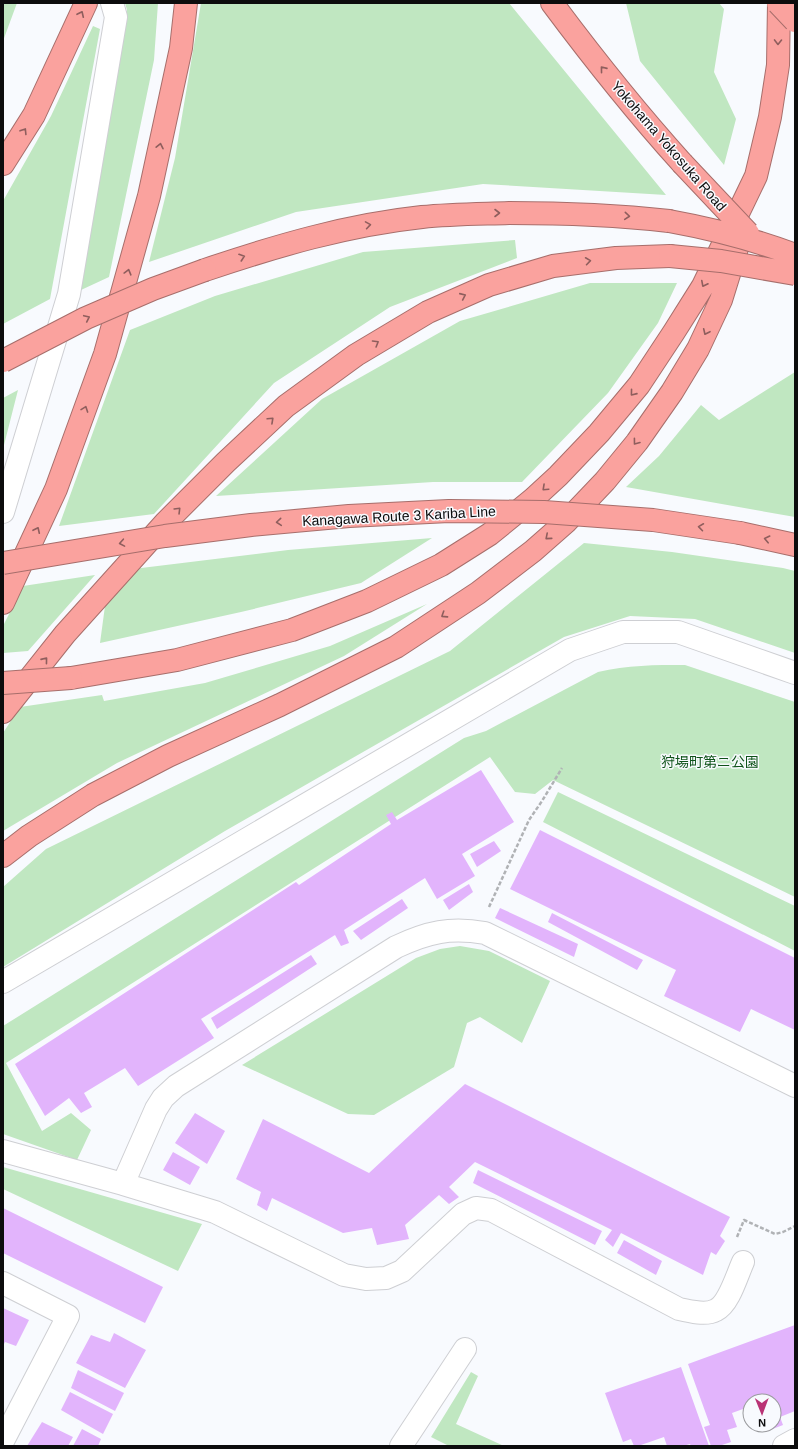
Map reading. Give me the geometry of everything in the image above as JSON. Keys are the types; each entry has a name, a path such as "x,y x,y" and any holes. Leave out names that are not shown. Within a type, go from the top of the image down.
{"highway":[{"path":"3,164 34,115 86,3"},
{"path":"3,603 56,489 105,354 149,196 181,48 186,3"},
{"name":"Yokohama Yokosuka Road","path":"552,3 588,52 648,126 766,252 795,280"},
{"path":"779,3 795,21"},
{"path":"3,856 29,836 93,795 168,756 280,705 396,647 478,593 533,551 566,522 605,481 637,442 672,392 698,349 721,300 738,245 770,117 778,65 779,3"},
{"path":"3,683 71,678 177,660 292,630 367,601 441,565 490,534 533,499 558,476 599,434 639,385 703,286 756,176"},
{"path":"3,361 86,318 153,289 251,254 362,226 422,217 467,214 553,213 622,216 669,221 714,230 763,243 795,255"},
{"path":"3,712 65,634 165,523 226,462 286,406 356,355 428,312 489,285 553,266 616,258 670,256 722,261 795,274"},
{"name":"Kanagawa Route 3 Kariba Line","path":"3,564 165,536 252,525 350,516 449,511 544,512 653,520 740,533 795,545"}],"street":[{"path":"3,512 69,294 116,17 112,3"},
{"path":"3,982 570,650 623,632 678,632 795,673"},
{"path":"123,1184 156,1109 163,1098 176,1086 396,947 416,938 438,932 463,930 485,933 795,1086"},
{"path":"3,1151 123,1184 215,1212 344,1275 366,1279 386,1278 402,1271 463,1214 476,1208 491,1210 679,1309 699,1313 716,1311 725,1303 743,1262"},
{"path":"3,1283 68,1316 3,1441"},
{"path":"401,1446 465,1349"},
{"path":"784,1446 795,1440"}],"path":[{"path":"473,931 482,921 528,820 542,801 562,768"},
{"path":"784,1232 795,1226"}],"green space":[{"path":"3,3 17,3 3,41"},
{"path":"125,3 158,3 154,60 109,277 81,290 127,10"},
{"path":"201,3 509,3 666,195 483,184 296,212 149,262 175,158"},
{"path":"626,3 719,3 724,9 714,72 736,119 724,165 640,61"},
{"path":"93,26 100,29 50,299 3,324 3,201 51,116"},
{"path":"515,240 517,258 390,307 274,383 154,514 59,526 130,330 215,296 363,252"},
{"path":"590,283 677,283 658,323 608,393 522,482 433,482 216,496 322,399 460,321"},
{"path":"795,372 795,517 626,487 659,456 701,405 719,420"},
{"path":"18,390 3,449 3,398"},
{"path":"432,538 361,583 241,612 100,643 105,606 133,569 288,550"},
{"path":"584,543 672,552 795,571 795,653 695,619 630,616 564,637 225,831 3,967 3,887 46,849 450,651"},
{"path":"95,575 28,651 3,653 3,626 23,586"},
{"path":"427,604 344,656 117,763 3,831 3,733 20,707 102,695 104,701 205,683 330,646"},
{"name":"狩場町第ニ公園","path":"652,665 685,665 795,702 795,897 553,780 535,794 515,792 490,757 6,1063 42,1131 71,1113 91,1130 77,1160 3,1134 3,1026 464,738 486,731 598,672"},
{"path":"558,792 795,906 795,951 543,822"},
{"path":"460,946 489,951 550,981 522,1043 480,1017 467,1023 454,1067 374,1115 348,1114 242,1065 416,958 440,949"},
{"path":"3,1167 202,1224 178,1271 3,1189"},
{"path":"471,1372 478,1376 456,1424 504,1446 449,1446 431,1437"}],"building":[{"path":"481,770 514,822 462,854 475,876 437,899 425,878 344,930 349,943 341,946 335,935 201,1019 214,1038 138,1086 125,1068 84,1093 92,1107 81,1113 69,1098 45,1116 15,1064 296,882 299,885 391,824 386,815 392,812 397,820"},
{"path":"540,830 795,958 795,1030 751,1009 740,1032 664,996 676,970 510,889"},
{"path":"494,841 501,851 477,867 470,854"},
{"path":"469,884 473,892 449,910 443,900"},
{"path":"402,899 408,908 361,940 353,931"},
{"path":"500,908 578,944 574,957 495,918"},
{"path":"552,913 643,960 637,970 548,922"},
{"path":"311,955 317,964 217,1029 211,1018"},
{"path":"465,1084 730,1217 720,1236 725,1241 716,1255 711,1252 703,1275 621,1233 613,1247 605,1240 612,1230 475,1162 449,1187 459,1197 449,1204 439,1195 405,1225 409,1239 377,1245 372,1228 343,1233 272,1198 267,1211 257,1205 261,1192 236,1179 263,1119 369,1173"},
{"path":"195,1113 225,1131 207,1164 175,1143"},
{"path":"173,1152 200,1167 190,1185 163,1170"},
{"path":"478,1170 602,1231 595,1245 473,1183"},
{"path":"3,1208 163,1287 145,1323 3,1253"},
{"path":"624,1240 662,1261 656,1275 617,1253"},
{"path":"3,1308 29,1320 16,1346 5,1342 3,1346"},
{"path":"795,1325 795,1411 782,1416 782,1393 742,1393 742,1409 732,1413 737,1427 727,1430 731,1442 719,1446 711,1446 704,1427 710,1425 688,1364"},
{"path":"114,1333 146,1350 125,1388 76,1363 91,1335 110,1342"},
{"path":"681,1367 709,1446 691,1446 690,1444 683,1446 667,1446 664,1437 638,1446 634,1446 631,1439 623,1442 605,1393"},
{"path":"78,1370 124,1393 115,1411 71,1388"},
{"path":"70,1392 113,1414 103,1434 61,1410"},
{"path":"42,1422 73,1437 68,1446 27,1446"},
{"path":"82,1429 101,1439 98,1446 73,1446"}]}
